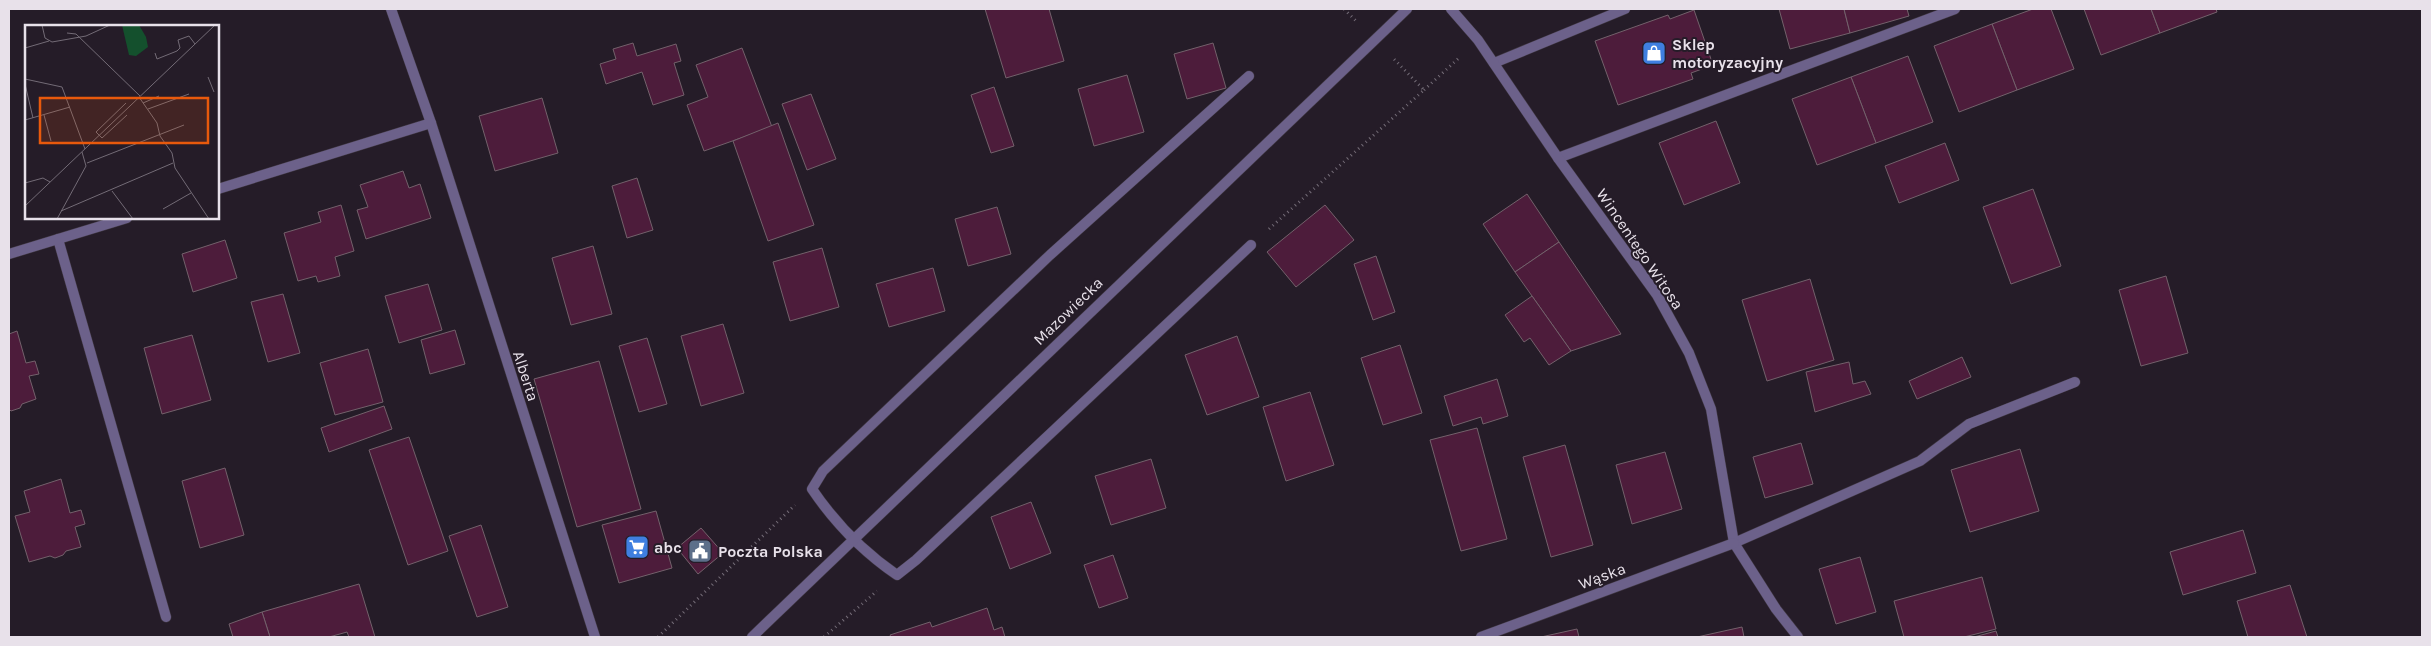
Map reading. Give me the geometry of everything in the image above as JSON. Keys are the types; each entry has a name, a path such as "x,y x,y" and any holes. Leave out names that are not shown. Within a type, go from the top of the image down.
{"street":[{"name":"Alberta","path":"391,9 431,123 595,637"},
{"name":"Mazowiecka","path":"752,637 1374,38 1407,9"},
{"name":"Wincentego Witosa","path":"1451,9 1478,40 1558,158 1657,295 1689,353 1711,409 1734,543 1776,609 1798,637"},
{"path":"1494,63 1625,9"},
{"path":"1558,158 1955,9"},
{"path":"1249,76 1050,255 823,471 812,489 826,510 852,539 874,560 897,575 916,560 1251,245"},
{"path":"219,189 431,123"},
{"path":"9,254 124,219"},
{"path":"58,239 166,618"},
{"name":"Wąska","path":"1481,637 1734,543 1920,462 1969,424 2075,382"}],"path":[{"path":"1344,9 1424,90"},
{"path":"1251,245 1478,40"},
{"path":"658,637 812,489"},
{"path":"824,637 897,575"}],"building":[{"path":"985,9 1049,9 1064,61 1006,78"},
{"path":"1779,9 1844,9 1850,33 1790,49"},
{"path":"1844,9 1907,9 1909,16 1850,33"},
{"path":"2033,9 2051,9 2074,69 2017,90 1992,24"},
{"path":"2084,9 2151,9 2160,33 2101,55"},
{"path":"2151,9 2216,9 2217,12 2160,33"},
{"name":"Sklep motoryzacyjny","path":"1694,10 1713,65 1691,73 1693,79 1618,105 1595,41 1668,15 1670,19"},
{"path":"1992,24 2017,90 1959,112 1934,46"},
{"path":"633,43 637,56 676,44 681,61 674,63 684,95 653,105 642,72 606,84 600,64 616,59 613,49"},
{"path":"1213,43 1226,88 1187,99 1174,54"},
{"path":"742,48 772,127 704,151 687,105 708,97 696,65"},
{"path":"1908,56 1933,122 1876,143 1851,77"},
{"path":"1127,75 1144,132 1094,146 1078,89"},
{"path":"1851,77 1876,143 1817,165 1792,99"},
{"path":"994,87 1014,146 991,153 971,95"},
{"path":"811,94 836,159 807,170 782,104"},
{"path":"542,98 558,153 495,171 479,116"},
{"path":"1716,121 1740,183 1684,205 1659,143"},
{"path":"778,123 814,225 768,241 733,141"},
{"path":"1945,143 1959,180 1899,203 1885,166"},
{"path":"403,171 409,188 420,184 431,218 366,239 357,210 368,207 360,185"},
{"path":"637,178 653,230 627,238 612,186"},
{"path":"2033,189 2061,266 2011,284 1983,207"},
{"path":"1527,194 1559,242 1515,272 1483,224"},
{"path":"341,205 354,251 335,257 340,276 318,282 316,276 298,281 284,233 321,222 318,212"},
{"path":"1325,205 1354,240 1296,287 1267,252"},
{"path":"997,207 1011,254 968,266 955,219"},
{"path":"225,240 237,278 193,292 182,254"},
{"path":"1559,242 1621,334 1571,351 1515,272"},
{"path":"593,246 612,314 571,325 552,258"},
{"path":"822,248 839,307 790,321 773,262"},
{"path":"1376,256 1395,312 1373,320 1354,264"},
{"path":"933,268 945,311 889,327 876,284"},
{"path":"2166,276 2188,353 2141,366 2119,290"},
{"path":"1810,279 1834,360 1767,381 1742,300"},
{"path":"428,284 442,330 399,343 385,296"},
{"path":"283,294 300,353 268,362 251,302"},
{"path":"1532,296 1571,351 1549,365 1530,338 1524,342 1505,315"},
{"path":"723,324 744,393 701,406 681,336"},
{"path":"455,330 465,364 430,374 421,340"},
{"path":"17,331 26,363 35,361 39,374 29,376 36,399 22,404 20,408 11,411 9,409 9,334"},
{"path":"192,335 211,400 162,414 144,348"},
{"path":"1237,336 1259,397 1207,415 1185,355"},
{"path":"647,338 667,404 639,412 619,346"},
{"path":"1400,345 1422,413 1383,425 1361,358"},
{"path":"368,349 383,402 335,415 320,363"},
{"path":"1962,357 1971,377 1917,399 1909,381"},
{"path":"599,361 641,509 577,527 534,379"},
{"path":"1849,362 1853,384 1865,381 1871,394 1815,412 1806,372"},
{"path":"1497,379 1508,416 1483,424 1481,417 1453,426 1444,396"},
{"path":"1310,392 1334,465 1286,481 1263,407"},
{"path":"384,406 392,429 329,452 321,428"},
{"path":"1477,428 1507,539 1461,551 1430,440"},
{"path":"409,437 448,551 408,565 369,450"},
{"path":"1801,443 1813,484 1765,498 1753,457"},
{"path":"1565,445 1593,545 1551,557 1523,457"},
{"path":"2020,449 2039,511 1970,532 1951,470"},
{"path":"1665,452 1682,509 1632,524 1616,465"},
{"path":"1151,459 1166,508 1111,525 1095,476"},
{"path":"225,468 244,535 200,548 182,481"},
{"path":"61,479 70,513 81,510 85,524 75,527 81,547 66,551 63,555 55,558 50,556 29,562 15,516 30,512 24,491"},
{"path":"1031,502 1051,553 1010,569 991,517"},
{"name":"abc","path":"656,511 672,568 619,583 602,525"},
{"path":"481,525 508,607 477,617 449,536"},
{"name":"Poczta Polska","path":"701,528 723,553 698,574 677,548"},
{"path":"2243,530 2256,573 2183,595 2170,552"},
{"path":"1113,555 1128,598 1099,608 1084,565"},
{"path":"1860,557 1876,612 1836,624 1819,569"},
{"path":"1982,577 1996,629 1964,637 1904,637 1894,601"},
{"path":"359,584 375,637 349,637 347,632 329,637 270,637 262,612"},
{"path":"2290,585 2307,637 2248,637 2237,601"},
{"path":"987,608 994,630 1002,627 1005,637 891,637 890,635 930,622 932,627"},
{"path":"262,612 270,637 233,637 229,624"},
{"path":"1742,627 1744,637 1697,637"},
{"path":"1577,629 1579,637 1541,637"},
{"path":"1996,631 1998,637 1974,637"}],"place":[{"name":"Sklep motoryzacyjny","path":"1654,53"},
{"name":"abc","path":"637,547"},
{"name":"Poczta Polska","path":"700,551"}]}
